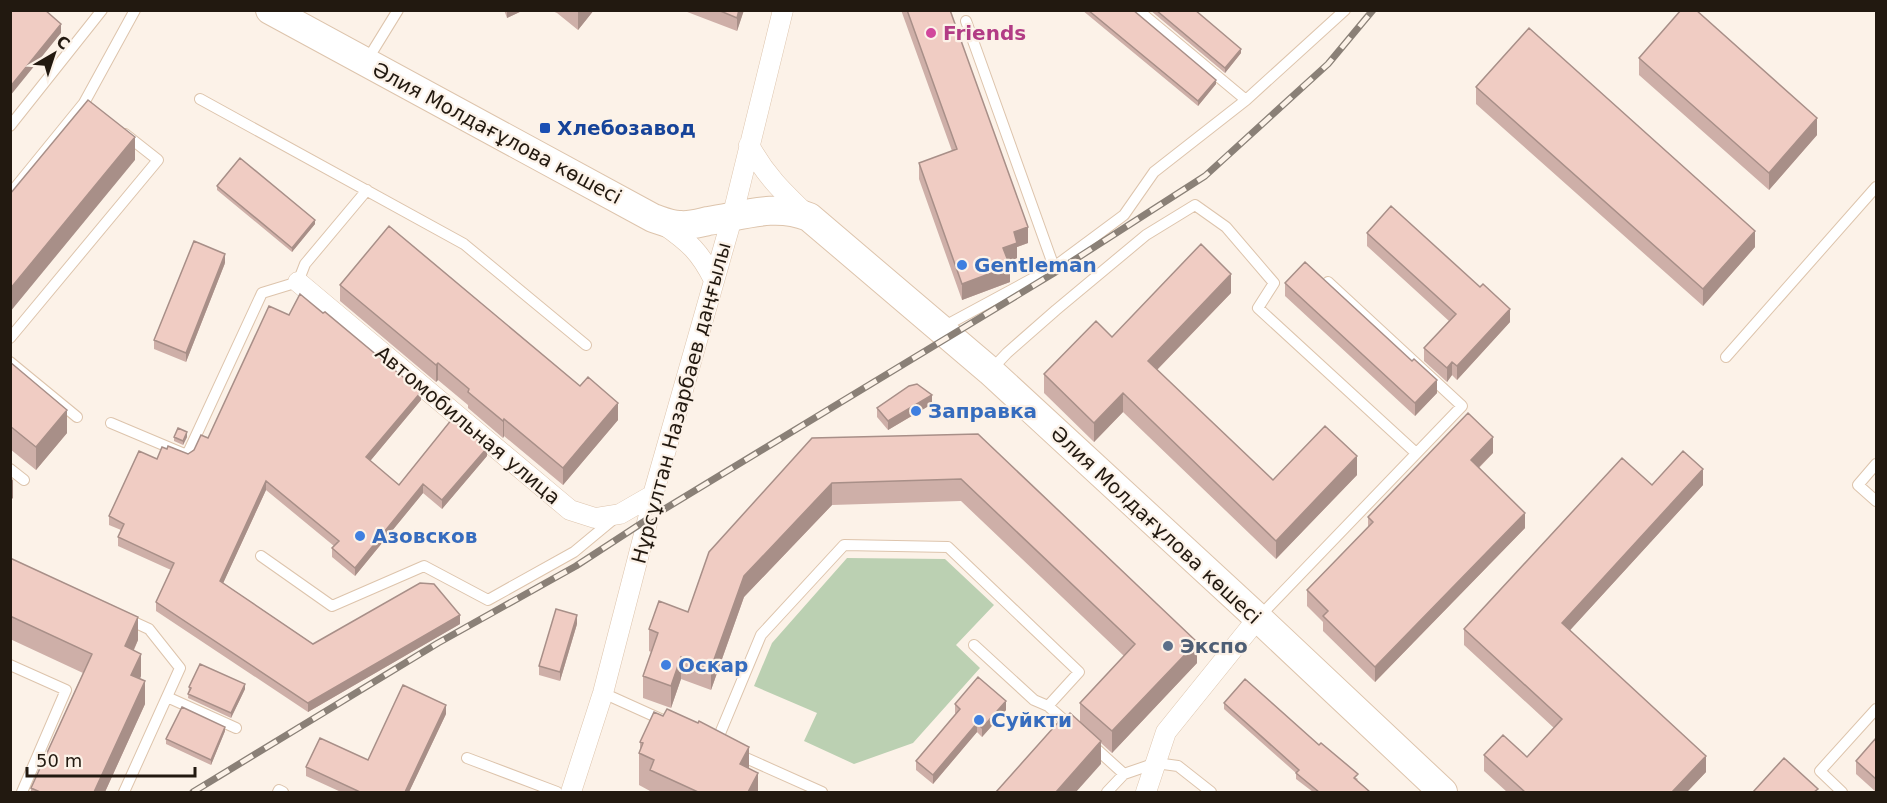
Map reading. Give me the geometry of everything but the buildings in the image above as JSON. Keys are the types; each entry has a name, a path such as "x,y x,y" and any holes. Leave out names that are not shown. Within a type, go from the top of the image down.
{"main road":[{"name":"Әлия Молдағұлова көшесі","path":"270,10 653,218 680,225 732,218 760,211 781,210 809,217 990,371 1443,792"}],"street":[{"name":"Нұрсұлтан Назарбаев даңғылы","path":"571,792 603,693 653,495 732,218 783,10"},
{"path":"749,145 760,165 776,186 809,217"},
{"path":"653,218 683,238 697,251 714,280"},
{"name":"Автомобильная улица","path":"298,282 570,510 595,518 620,514 653,495"},
{"path":"1146,792 1166,732 1258,618"}],"lane":[{"path":"10,126 102,10"},
{"path":"10,194 89,106 135,10"},
{"path":"366,62 398,10"},
{"path":"1138,10 1246,100"},
{"path":"942,328 1053,267 1124,215 1154,172 1246,100 1345,10"},
{"path":"966,21 1053,267"},
{"path":"200,99 464,244 586,345"},
{"path":"10,338 158,160 112,124"},
{"path":"1726,357 1876,187"},
{"path":"111,423 187,455 262,293 298,282 305,264 367,190"},
{"path":"990,371 1031,332 1146,235 1195,205 1226,227 1274,283 1258,308 1416,453"},
{"path":"1258,618 1462,406 1328,282"},
{"path":"10,362 77,417"},
{"path":"1876,464 1858,485 1876,501"},
{"path":"10,469 24,480"},
{"path":"261,556 332,606 424,566 488,600 574,552 620,514"},
{"path":"822,792 711,742 761,635 844,544 948,547 1079,672 1048,706"},
{"path":"117,614 149,629 180,668 124,792"},
{"path":"974,645 1034,699 1048,706 1124,774"},
{"path":"12,669 66,690 22,792"},
{"path":"603,693 675,726"},
{"path":"167,697 236,728"},
{"path":"1842,792 1820,771 1876,709"},
{"path":"467,758 557,792"},
{"path":"1107,792 1124,774 1156,763 1178,766 1211,792"}],"green space":[{"path":"847,558 945,559 994,605 956,645 980,668 913,743 854,764 804,741 817,713 754,686 772,643"}],"railway":[{"path":"193,792 438,643 576,566 648,519 1054,273 1205,176 1328,64 1373,10"}],"place":[{"name":"Friends","path":"931,33"},
{"name":"Хлебозавод","path":"545,128"},
{"name":"Gentleman","path":"962,265"},
{"name":"Заправка","path":"916,411"},
{"name":"Азовсков","path":"360,536"},
{"name":"Экспо","path":"1168,646"},
{"name":"Оскар","path":"666,665"},
{"name":"Суйкти","path":"979,720"}]}
